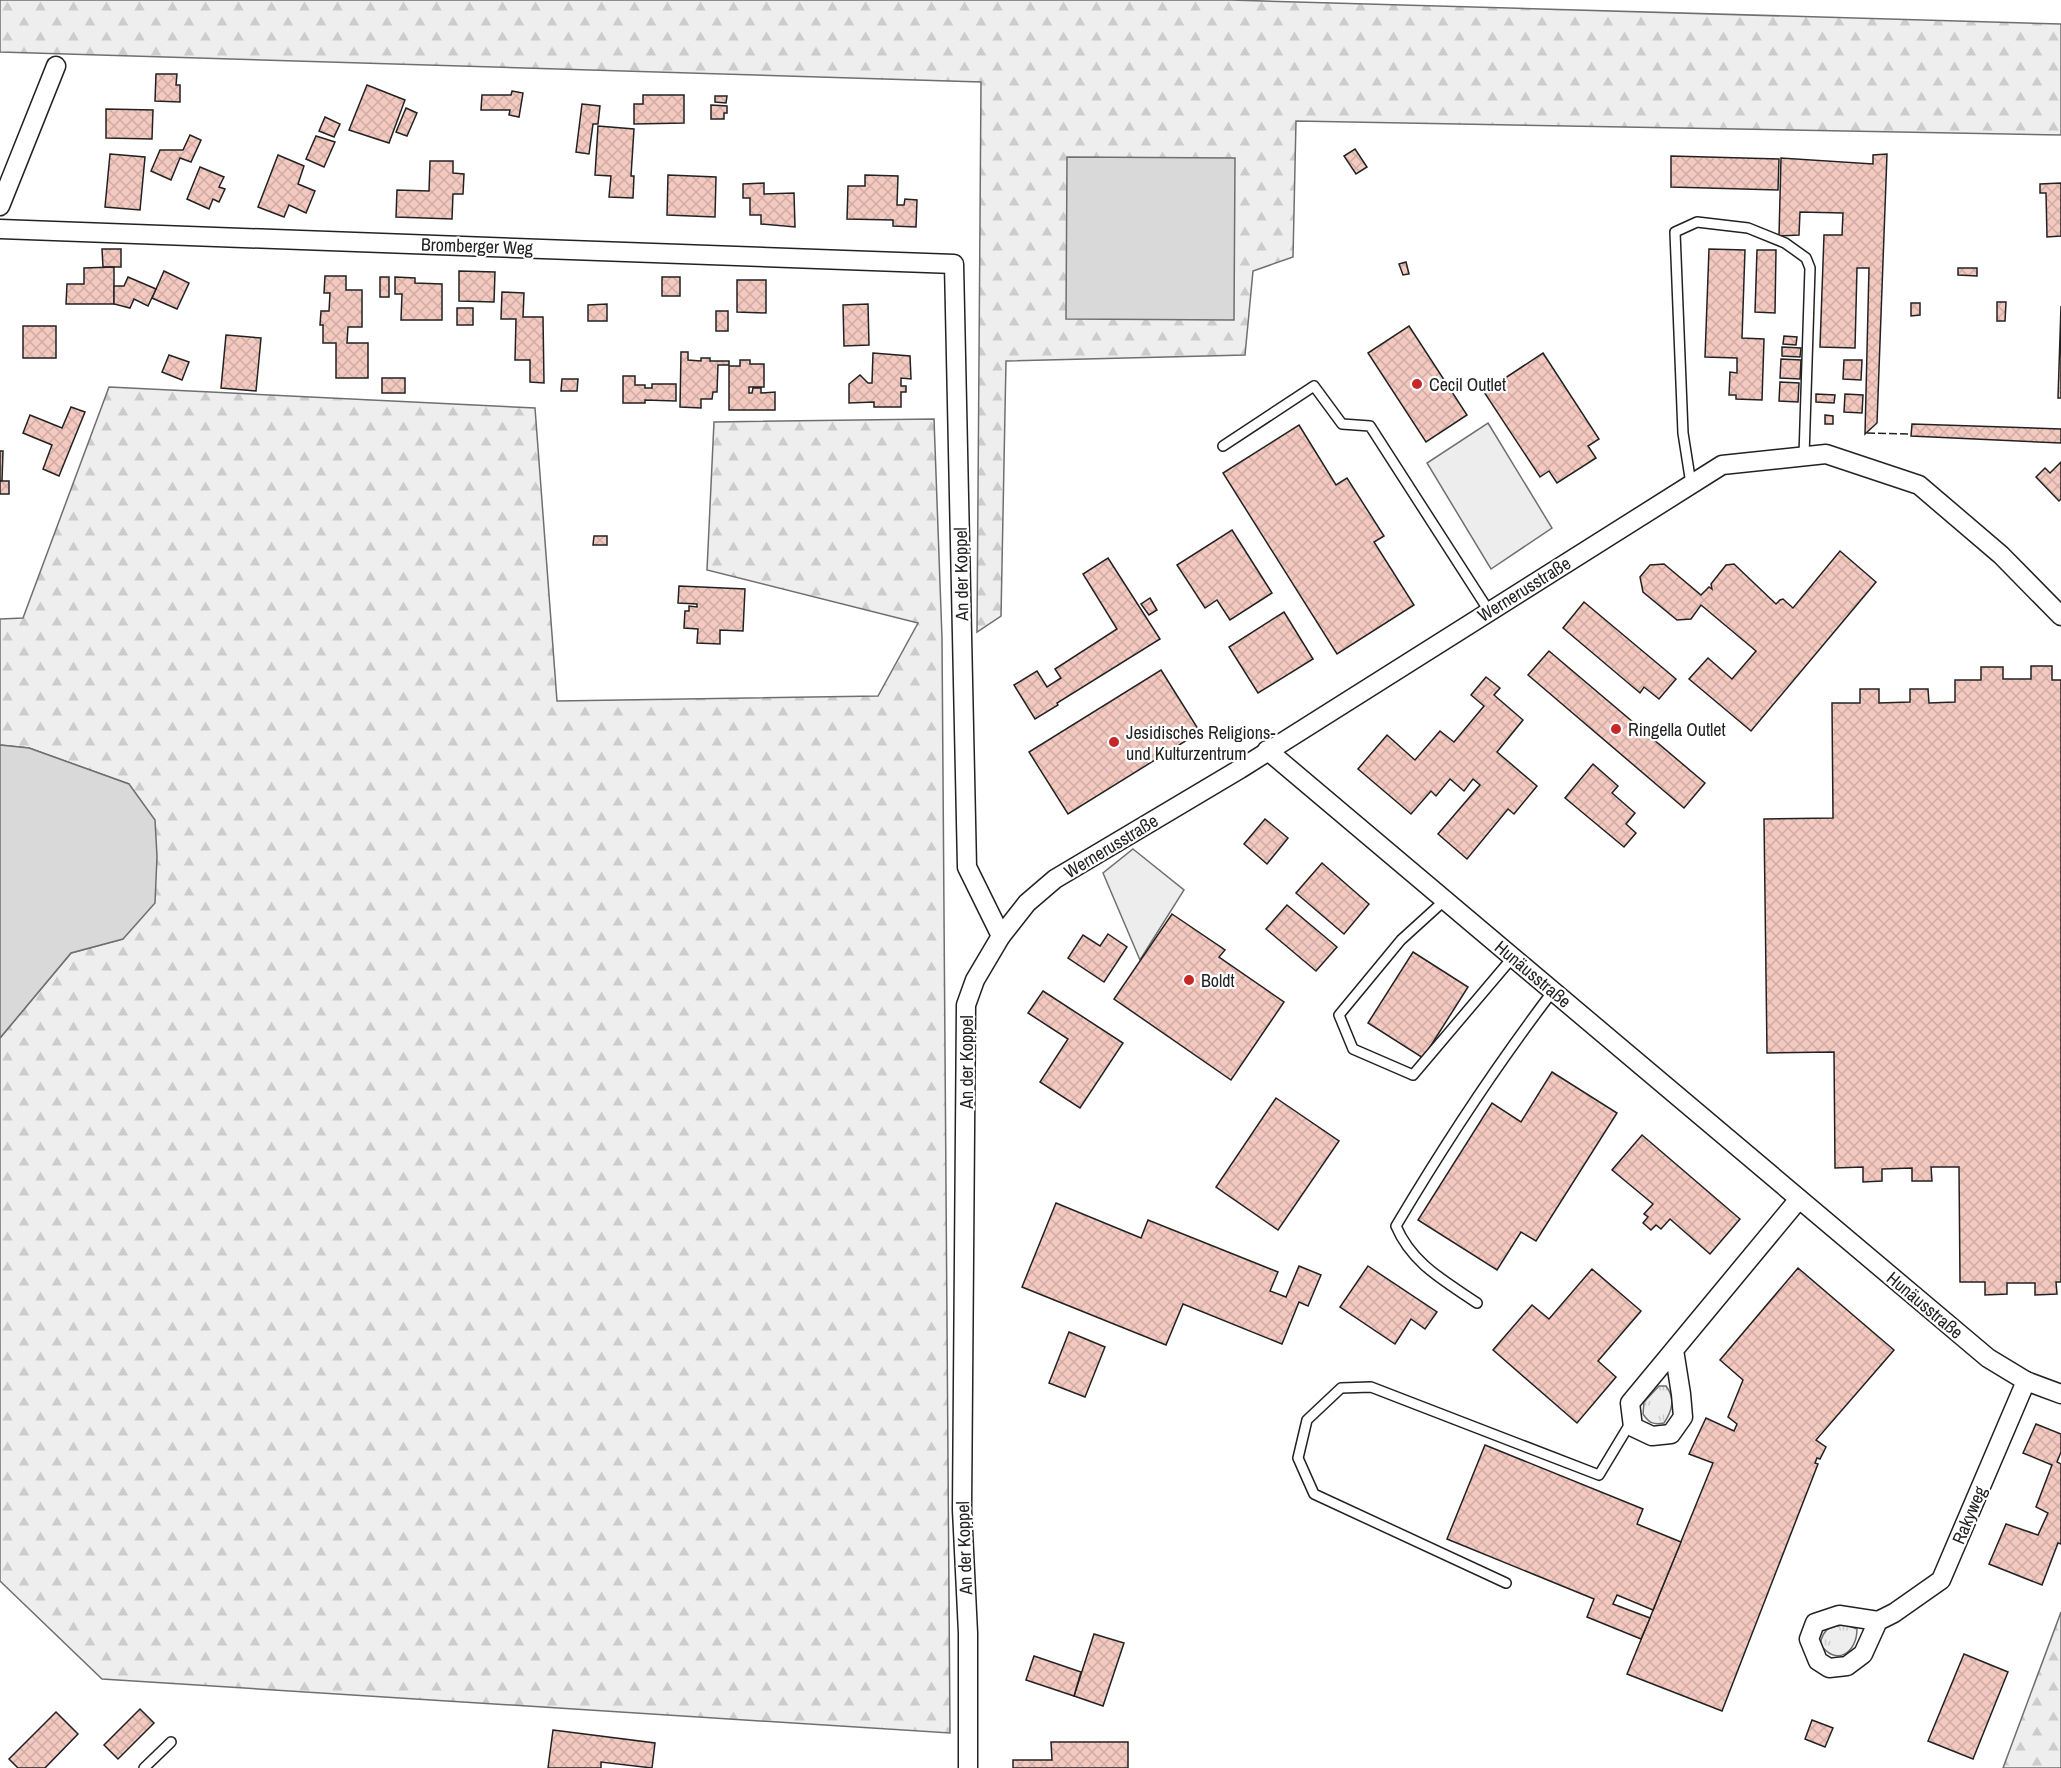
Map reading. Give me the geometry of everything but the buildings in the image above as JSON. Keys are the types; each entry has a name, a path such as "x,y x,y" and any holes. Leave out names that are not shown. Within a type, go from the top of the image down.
{"street":[{"path":"0,206 56,66"},
{"name":"Bromberger Weg","path":"0,229 954,264"},
{"name":"An der Koppel","path":"954,264 967,867 1001,936 975,980 966,1005 962,1510 968,1633 968,1768"},
{"name":"Wernerusstraße","path":"1001,936 1027,903 1055,879 1240,769 1722,465 1826,454 1919,485 2001,555 2061,616"},
{"name":"Hunäusstraße","path":"1267,750 1988,1358 2026,1381 2061,1394"},
{"path":"1674,1350 1683,1418 1671,1434 1652,1436 1633,1427 1630,1403 1799,1199"},
{"name":"Rakyweg","path":"1878,1621 1894,1613 1941,1580 2026,1381"}],"lane":[{"path":"1691,484 1683,433 1676,232 1697,222 1748,228 1785,243 1806,258 1810,268 1804,456"},
{"path":"1223,446 1314,386 1342,424 1370,426 1489,611"},
{"path":"1445,900 1401,940 1339,1015 1353,1049 1413,1075 1513,957"},
{"path":"1477,1303 1422,1265 1402,1242 1396,1226 1472,1104 1553,991"},
{"path":"1506,1583 1314,1494 1298,1458 1306,1420 1341,1388 1371,1387 1599,1475 1632,1420"},
{"path":"144,1768 171,1742"}],"green space":[{"path":"0,0 1231,0 2061,24 2061,135 1296,121 1293,257 1253,271 1245,355 1006,361 1001,616 977,632 981,82 0,52"},
{"path":"109,387 535,408 557,701 878,696 918,623 707,570 714,422 934,419 942,638 950,1733 102,1679 0,1581 0,1038 71,953 123,939 129,784 29,748 0,745 0,619 23,618"},
{"path":"1659,1386 1666,1386 1672,1405 1664,1423 1657,1424 1649,1421 1643,1414 1644,1402"},
{"path":"2061,1612 2061,1768 2003,1768"},
{"path":"1846,1625 1857,1629 1850,1650 1839,1656 1826,1651 1820,1644 1828,1628"}],"shaded area":[{"path":"1067,157 1235,158 1234,320 1066,319"},
{"path":"1488,423 1552,528 1491,569 1427,463"},
{"path":"0,745 29,748 129,784 155,820 157,856 155,903 123,939 71,953 0,1038"},
{"path":"1133,849 1184,890 1140,960 1103,873"}],"fence":[{"path":"1867,433 1911,434"}],"place":[{"name":"Cecil Outlet","path":"1417,384"},
{"name":"Ringella Outlet","path":"1616,729"},
{"name":"Jesidisches Religions- und Kulturzentrum","path":"1114,742"},
{"name":"Boldt","path":"1189,980"}]}
